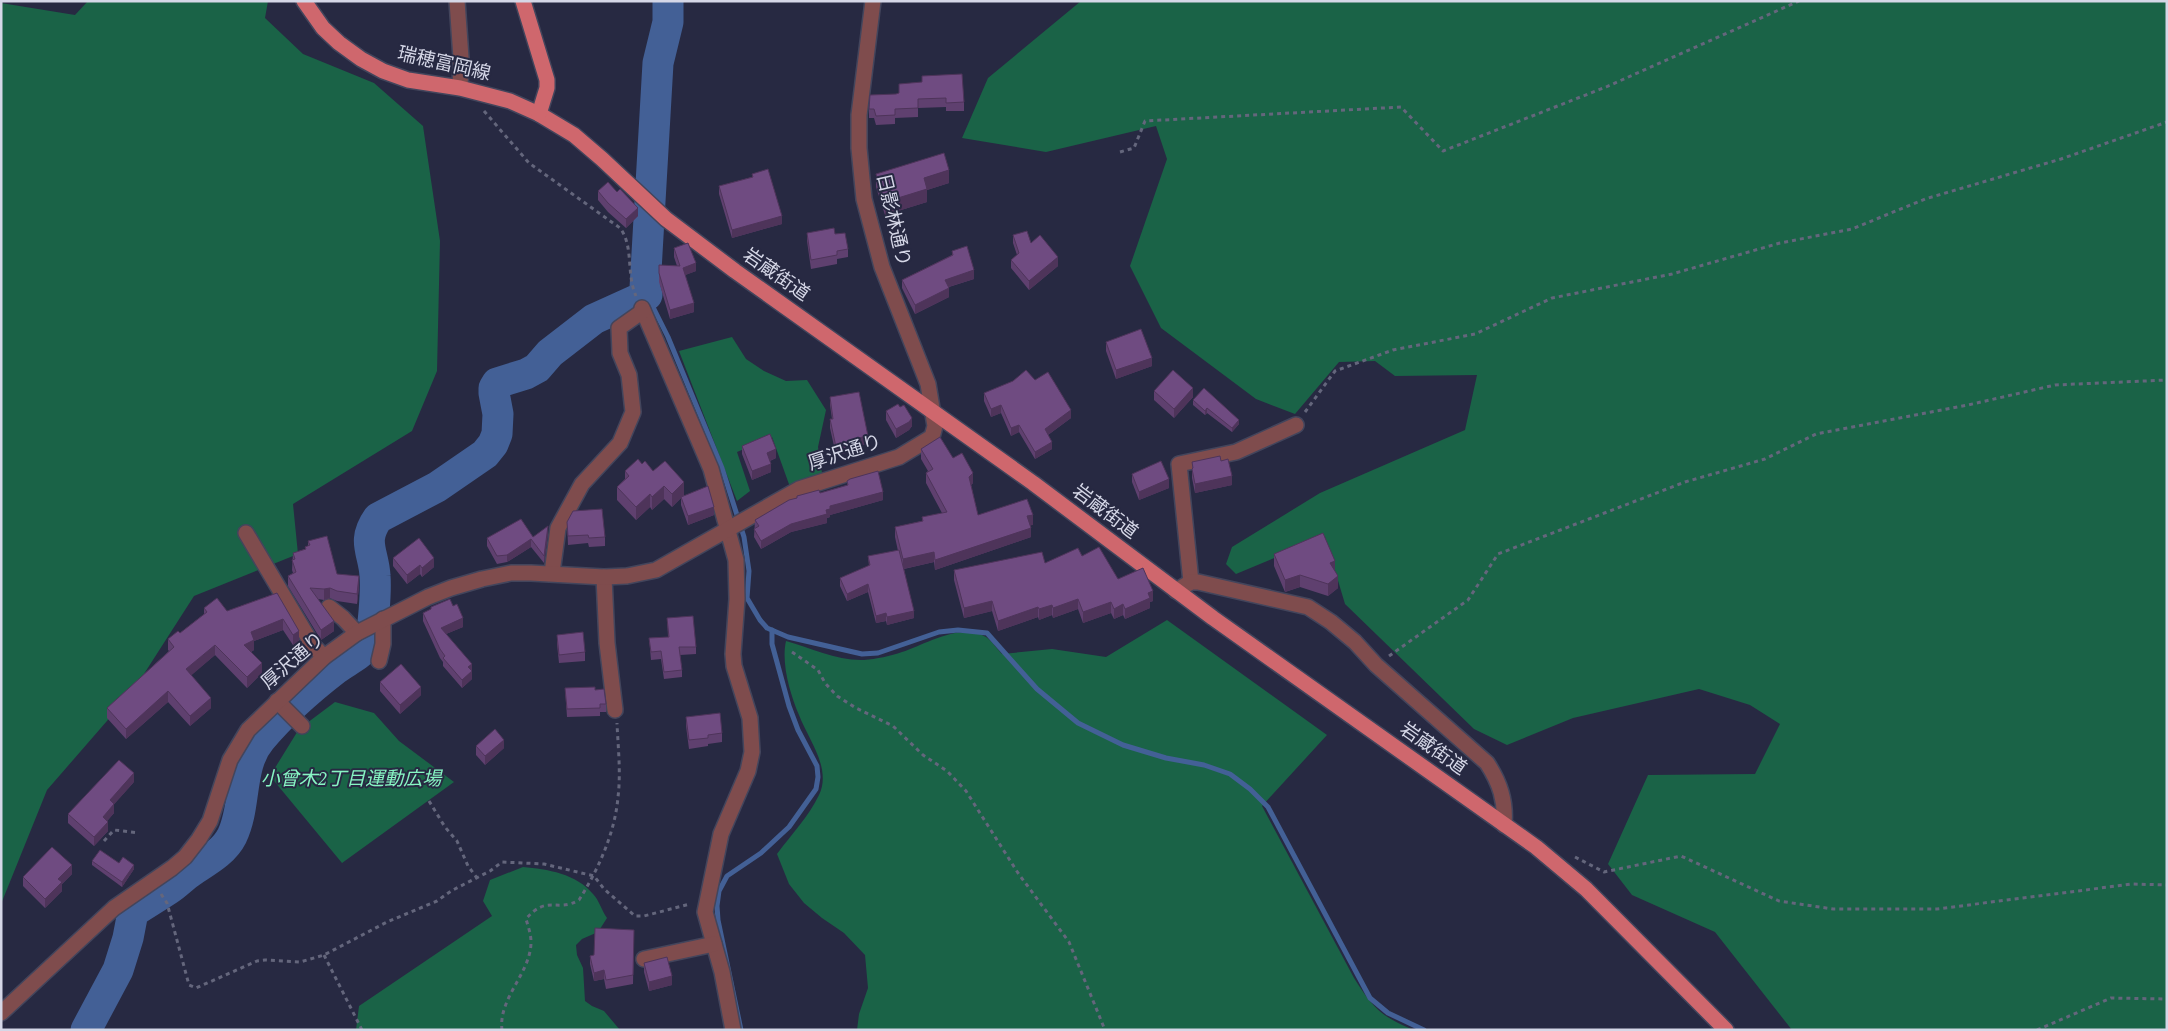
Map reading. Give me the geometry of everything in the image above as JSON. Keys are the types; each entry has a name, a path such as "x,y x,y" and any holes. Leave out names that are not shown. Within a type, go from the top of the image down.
{"main road":[{"name":"瑞穂富岡線","path":"304,1 323,28 339,44 371,65 408,80 460,88 510,101 539,114"},
{"path":"523,1 547,80 547,88 539,114"},
{"name":"岩蔵街道","path":"539,114 559,125 586,145 666,219 735,272 1033,482 1176,591 1556,863 1586,889 1726,1030"}],"street":[{"path":"457,1 461,58 460,88"},
{"name":"日影林通り","path":"873,1 859,115 859,148 864,199 882,267 928,384 931,411"},
{"path":"552,573 558,528 582,484 620,443 633,412 629,375 620,353 619,328 643,310 711,469 729,529 738,574 732,644 733,660 750,718 752,752 748,771 721,834 706,904 706,918 725,986 733,1030"},
{"name":"厚沢通り","path":"1,1013 114,908 172,868 193,848 214,812 226,769 235,749 248,730 280,704 324,657 357,633 436,594 482,579 511,573 552,573 604,577 627,576 656,570 799,489 879,464 920,445 935,433 931,411"},
{"path":"1191,582 1179,464 1236,452 1296,425"},
{"path":"246,532 312,644 324,657"},
{"path":"604,577 607,643 615,710"},
{"path":"1176,591 1191,582 1198,582 1308,607 1349,637 1376,665 1487,763 1496,778 1506,807 1504,824"},
{"path":"329,607 357,633"},
{"path":"379,661 383,644 383,619"},
{"path":"280,704 298,722"},
{"path":"644,959 714,944"}],"path":[{"path":"1120,152 1134,148 1145,121 1401,107 1443,151 1606,87 1799,1"},
{"path":"479,106 529,163 620,228 627,241 630,279 633,290"},
{"path":"1296,425 1335,371 1393,350 1475,334 1552,298 1672,274 1780,242 1852,229 1924,199 2061,159 2167,122"},
{"path":"1376,665 1468,600 1498,554 1685,482 1765,459 1816,434 1968,405 2055,385 2167,380"},
{"path":"792,652 818,670 825,683 837,696 856,708 893,726 923,755 948,771 966,791 1018,873 1069,942 1105,1030"},
{"path":"502,1030 501,1023 507,1004 530,953 531,941 526,919 534,910 542,905 565,905 579,900 594,876 613,821 618,796 617,724 615,710"},
{"path":"429,801 456,841 468,866 478,878"},
{"path":"104,841 114,830 139,833"},
{"path":"1569,854 1604,872 1682,856 1779,900 1833,909 1937,909 2132,884 2167,885"},
{"path":"167,903 189,985 196,988 257,961 300,962 324,955 387,922 437,901 502,862 544,864 594,876 604,889 635,916 644,916 689,904 706,904"},
{"path":"324,955 362,1030"},
{"path":"2037,1030 2112,998 2167,999"}],"green space":[{"path":"88,1 268,1 265,18 303,54 374,83 423,126 440,241 437,371 412,431 293,504 298,554 194,596 133,691 47,790 1,904 1,3 75,15"},
{"path":"1081,1 2167,1 2167,1030 1792,1030 1715,932 1632,895 1608,864 1648,775 1755,774 1780,724 1750,705 1699,689 1573,718 1507,745 1474,729 1345,604 1325,537 1236,574 1226,564 1232,547 1320,493 1465,430 1477,375 1395,376 1375,361 1339,362 1295,414 1256,399 1161,328 1130,266 1167,159 1156,126 1046,152 962,138 988,78"},
{"path":"732,337 746,359 764,371 786,381 807,380 826,410 818,447 822,473 790,487 772,437 737,452 750,491 737,501 679,351"},
{"path":"1167,620 1327,735 1262,806 1360,988 1378,1010 1414,1030 857,1030 859,1014 868,988 865,955 844,933 804,903 789,884 777,854 800,825 819,795 823,774 817,754 792,698 786,669 786,641 834,656 864,660 893,655 944,636 966,632 986,637 1002,654 1052,649 1106,657"},
{"name":"小曾木2丁目運動広場","path":"335,702 374,713 399,741 454,782 342,863 270,776 299,729"},
{"path":"523,867 542,869 570,877 586,887 597,899 607,918 598,932 582,939 576,945 577,955 583,968 585,1001 604,1011 620,1030 356,1030 359,1006 492,916 483,901 490,880"}],"building":[{"path":"962,74 964,102 946,103 946,98 918,99 918,108 895,109 895,115 876,116 874,109 869,109 870,95 899,93 899,84 922,82 922,76"},
{"path":"944,153 949,170 924,178 927,189 885,202 876,174"},
{"path":"768,169 782,216 732,230 719,186 753,177 752,174"},
{"path":"608,182 617,192 620,189 638,208 626,219 598,191"},
{"path":"834,228 835,234 845,233 848,249 837,251 837,255 811,260 807,233"},
{"path":"1027,231 1031,243 1040,235 1058,257 1029,281 1011,260 1019,253 1013,235"},
{"path":"688,243 696,263 683,268 694,303 670,310 659,273 659,265 680,266 674,248"},
{"path":"967,246 974,270 945,280 949,288 915,305 902,280 953,255 952,251"},
{"path":"1141,329 1152,358 1116,370 1106,342"},
{"path":"1026,370 1035,380 1048,372 1071,410 1045,429 1052,442 1035,452 1019,425 1011,428 1001,405 991,409 984,393 1013,381"},
{"path":"1173,370 1193,388 1174,409 1154,391"},
{"path":"1204,388 1239,420 1232,428 1207,408 1205,411 1193,400"},
{"path":"859,392 868,436 858,438 859,442 836,447 830,419 833,419 830,397"},
{"path":"898,404 900,407 904,405 912,418 909,422 896,429 886,411"},
{"path":"770,434 776,449 767,453 771,464 752,471 742,446"},
{"path":"940,437 953,458 962,453 973,473 969,477 978,515 1027,499 1033,515 1027,516 1031,528 935,560 934,552 903,559 895,527 923,521 922,517 947,512 926,473 933,469 921,449"},
{"path":"1220,456 1221,461 1228,459 1232,476 1195,484 1192,462"},
{"path":"638,459 642,464 645,461 653,471 665,461 684,482 672,494 664,486 652,497 650,494 636,507 617,487 629,476 625,471"},
{"path":"1161,461 1169,479 1139,492 1132,474"},
{"path":"878,471 883,492 830,506 830,509 826,510 827,514 791,524 761,541 754,529 759,526 755,520 789,500 797,498 797,496 819,490 820,493 848,485 847,481 850,479"},
{"path":"708,486 714,507 688,516 681,497"},
{"path":"602,509 605,537 589,538 588,535 568,536 567,522 573,511"},
{"path":"521,519 533,537 548,526 544,556 531,539 507,555 497,556 487,538"},
{"path":"1323,533 1335,561 1330,563 1338,576 1328,584 1300,575 1285,580 1274,554"},
{"path":"327,536 337,574 359,576 357,594 330,588 310,588 334,621 321,630 288,576 296,572 292,560 295,559 293,553 306,549 305,547 310,545 308,541"},
{"path":"419,538 434,558 422,568 420,565 407,575 393,558"},
{"path":"1099,547 1118,579 1143,568 1153,591 1148,593 1150,598 1125,609 1123,604 1114,609 1111,602 1083,612 1078,599 1053,608 1052,605 1039,609 1038,607 998,621 992,601 964,608 954,570 1042,552 1045,563 1078,548 1082,556"},
{"path":"899,550 914,611 887,617 886,613 876,616 868,584 847,594 840,578 870,565 868,556"},
{"path":"277,593 299,631 293,635 283,619 251,632 254,640 244,645 262,663 247,677 215,645 186,669 211,698 190,716 168,691 126,729 107,708 174,647 168,639 178,631 180,633 207,612 204,608 217,598 227,611"},
{"path":"450,599 453,606 457,604 463,618 441,628 472,664 468,667 472,671 462,680 443,658 445,656 423,613 431,609 431,607"},
{"path":"693,616 696,647 679,647 682,670 664,672 661,651 651,652 649,638 669,637 667,618"},
{"path":"583,632 585,652 559,655 557,635"},
{"path":"401,664 421,687 400,705 380,682"},
{"path":"595,687 595,690 604,689 606,704 600,704 600,708 567,709 565,688"},
{"path":"720,713 722,733 708,735 708,738 689,740 686,717"},
{"path":"495,729 504,740 485,756 476,746"},
{"path":"119,760 134,773 110,800 114,804 103,817 108,822 94,837 68,814"},
{"path":"52,847 72,865 58,879 62,882 45,899 23,877"},
{"path":"100,850 119,863 123,857 134,865 122,882 92,861"},
{"path":"595,928 634,930 633,975 606,980 604,970 594,973 590,956 594,955"},
{"path":"667,957 672,976 649,982 644,963"}],"waterway":[{"path":"86,1030 118,970 128,938 133,912 215,856 229,842 240,812 249,761 261,739 306,693 358,654 368,643 373,620 375,590 375,576 369,541 373,526 378,518 437,487 485,454 493,444 497,434 498,414 494,393 497,383 526,374 537,368 550,353 594,319 647,295 645,288 658,63 668,22 668,1"},
{"path":"647,295 668,337 722,468 744,537 749,571 747,598 767,628 788,637 862,654 878,653 939,632 958,630 987,633 1037,689 1078,723 1123,745 1166,758 1204,765 1230,774 1250,789 1268,807 1370,998 1388,1013 1424,1030"},
{"path":"741,1030 718,920 719,891 727,876 761,853 789,827 816,789 818,777 817,766 798,730 789,706 772,644 772,630"}]}
